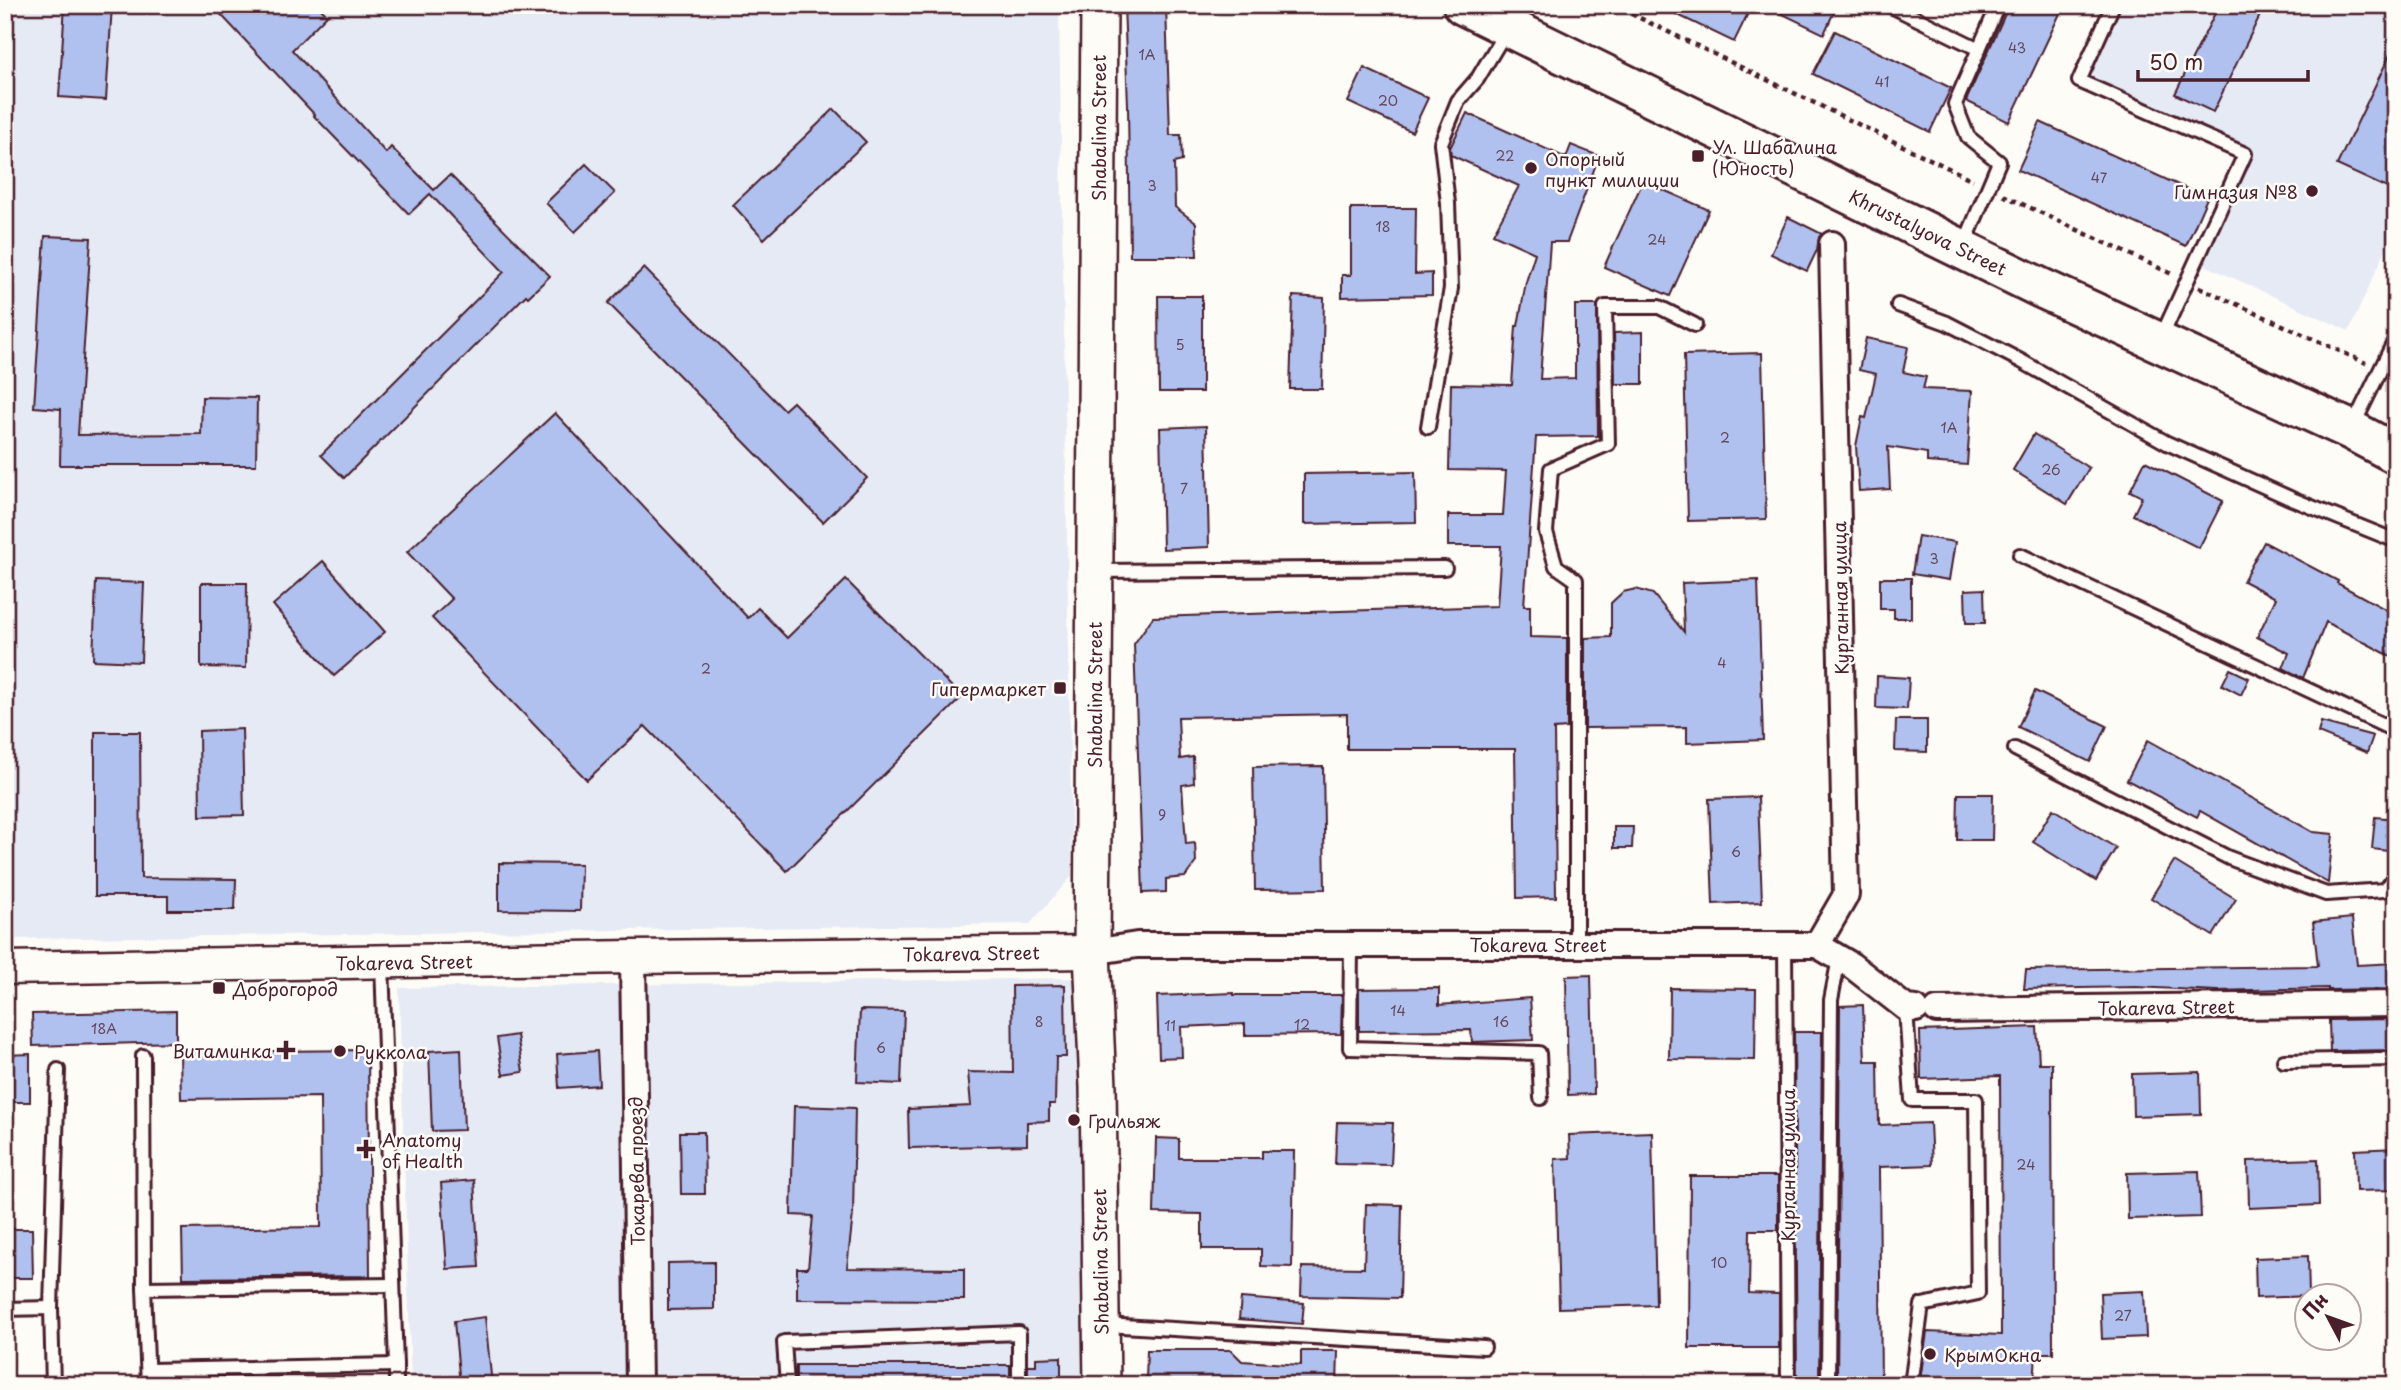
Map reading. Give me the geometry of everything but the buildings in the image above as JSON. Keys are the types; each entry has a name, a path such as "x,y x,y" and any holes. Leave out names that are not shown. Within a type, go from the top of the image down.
{"main road":[{"name":"Shabalina Street","path":"1099,5 1092,952 1098,1087 1102,1385"},
{"name":"Khrustalyova Street","path":"1462,5 2159,342 2351,429 2396,454"}],"street":[{"name":"Курганная улица","path":"1817,944 1846,895 1832,244"},
{"name":"Tokareva Street","path":"5,968 1092,952 1137,945 1817,944"},
{"path":"1817,944 1920,1009"},
{"name":"Токарева проезд","path":"632,957 639,1385"},
{"name":"Tokareva Street","path":"1920,1009 2396,1004"}],"lane":[{"path":"1889,5 1979,49"},
{"path":"1962,248 1999,162 1968,136 1955,104 1998,5"},
{"path":"2113,5 2079,81 2245,154 2159,342"},
{"path":"1428,427 1451,288 1448,203 1441,143 1458,101 1478,78 1508,27"},
{"path":"1898,305 1947,323 2167,443 2292,499 2396,541"},
{"path":"1576,943 1576,580 1556,566 1546,532 1551,469 1608,444 1605,307 1659,307 1695,324"},
{"path":"2351,429 2396,338"},
{"path":"2020,555 2396,731"},
{"path":"1095,571 1445,568"},
{"path":"2015,749 2229,858 2326,894 2384,890 2396,875"},
{"name":"Курганная улица","path":"1785,944 1788,1385"},
{"path":"1351,946 1350,1048 1539,1053 1541,1098"},
{"path":"1828,1385 1830,1000 1839,958"},
{"path":"382,962 396,1385"},
{"path":"1911,1385 1922,1305 1978,1293 1976,1100 1912,1100 1920,1009"},
{"path":"143,1056 148,1385"},
{"path":"2284,1061 2396,1059"},
{"path":"53,1385 51,1308 58,1070"},
{"path":"145,1288 393,1285"},
{"path":"5,1309 51,1308"},
{"path":"1101,1325 1484,1347"},
{"path":"787,1385 784,1342 1019,1333 1019,1385"},
{"path":"149,1370 396,1365"}],"shaded area":[{"path":"5,5 1059,5 1072,876 1030,924 5,939"},
{"name":"Гимназия №8","path":"2113,5 2396,5 2396,227 2349,331 2194,260 2245,155 2079,81"},
{"path":"1076,978 1083,1385 411,1385 399,988"}],"place":[{"name":"Ул. Шабалина (Юность)","path":"1698,156"},
{"name":"Опорный пункт милиции","path":"1531,168"},
{"name":"Гимназия №8","path":"2312,191"},
{"name":"Гипермаркет","path":"1060,688"},
{"name":"Доброгород","path":"219,988"},
{"name":"Витаминка","path":"286,1050"},
{"name":"Руккола","path":"340,1051"},
{"name":"Грильяж","path":"1074,1120"},
{"name":"Anatomy of Health","path":"366,1149"},
{"name":"КрымОкна","path":"1930,1354"}]}
